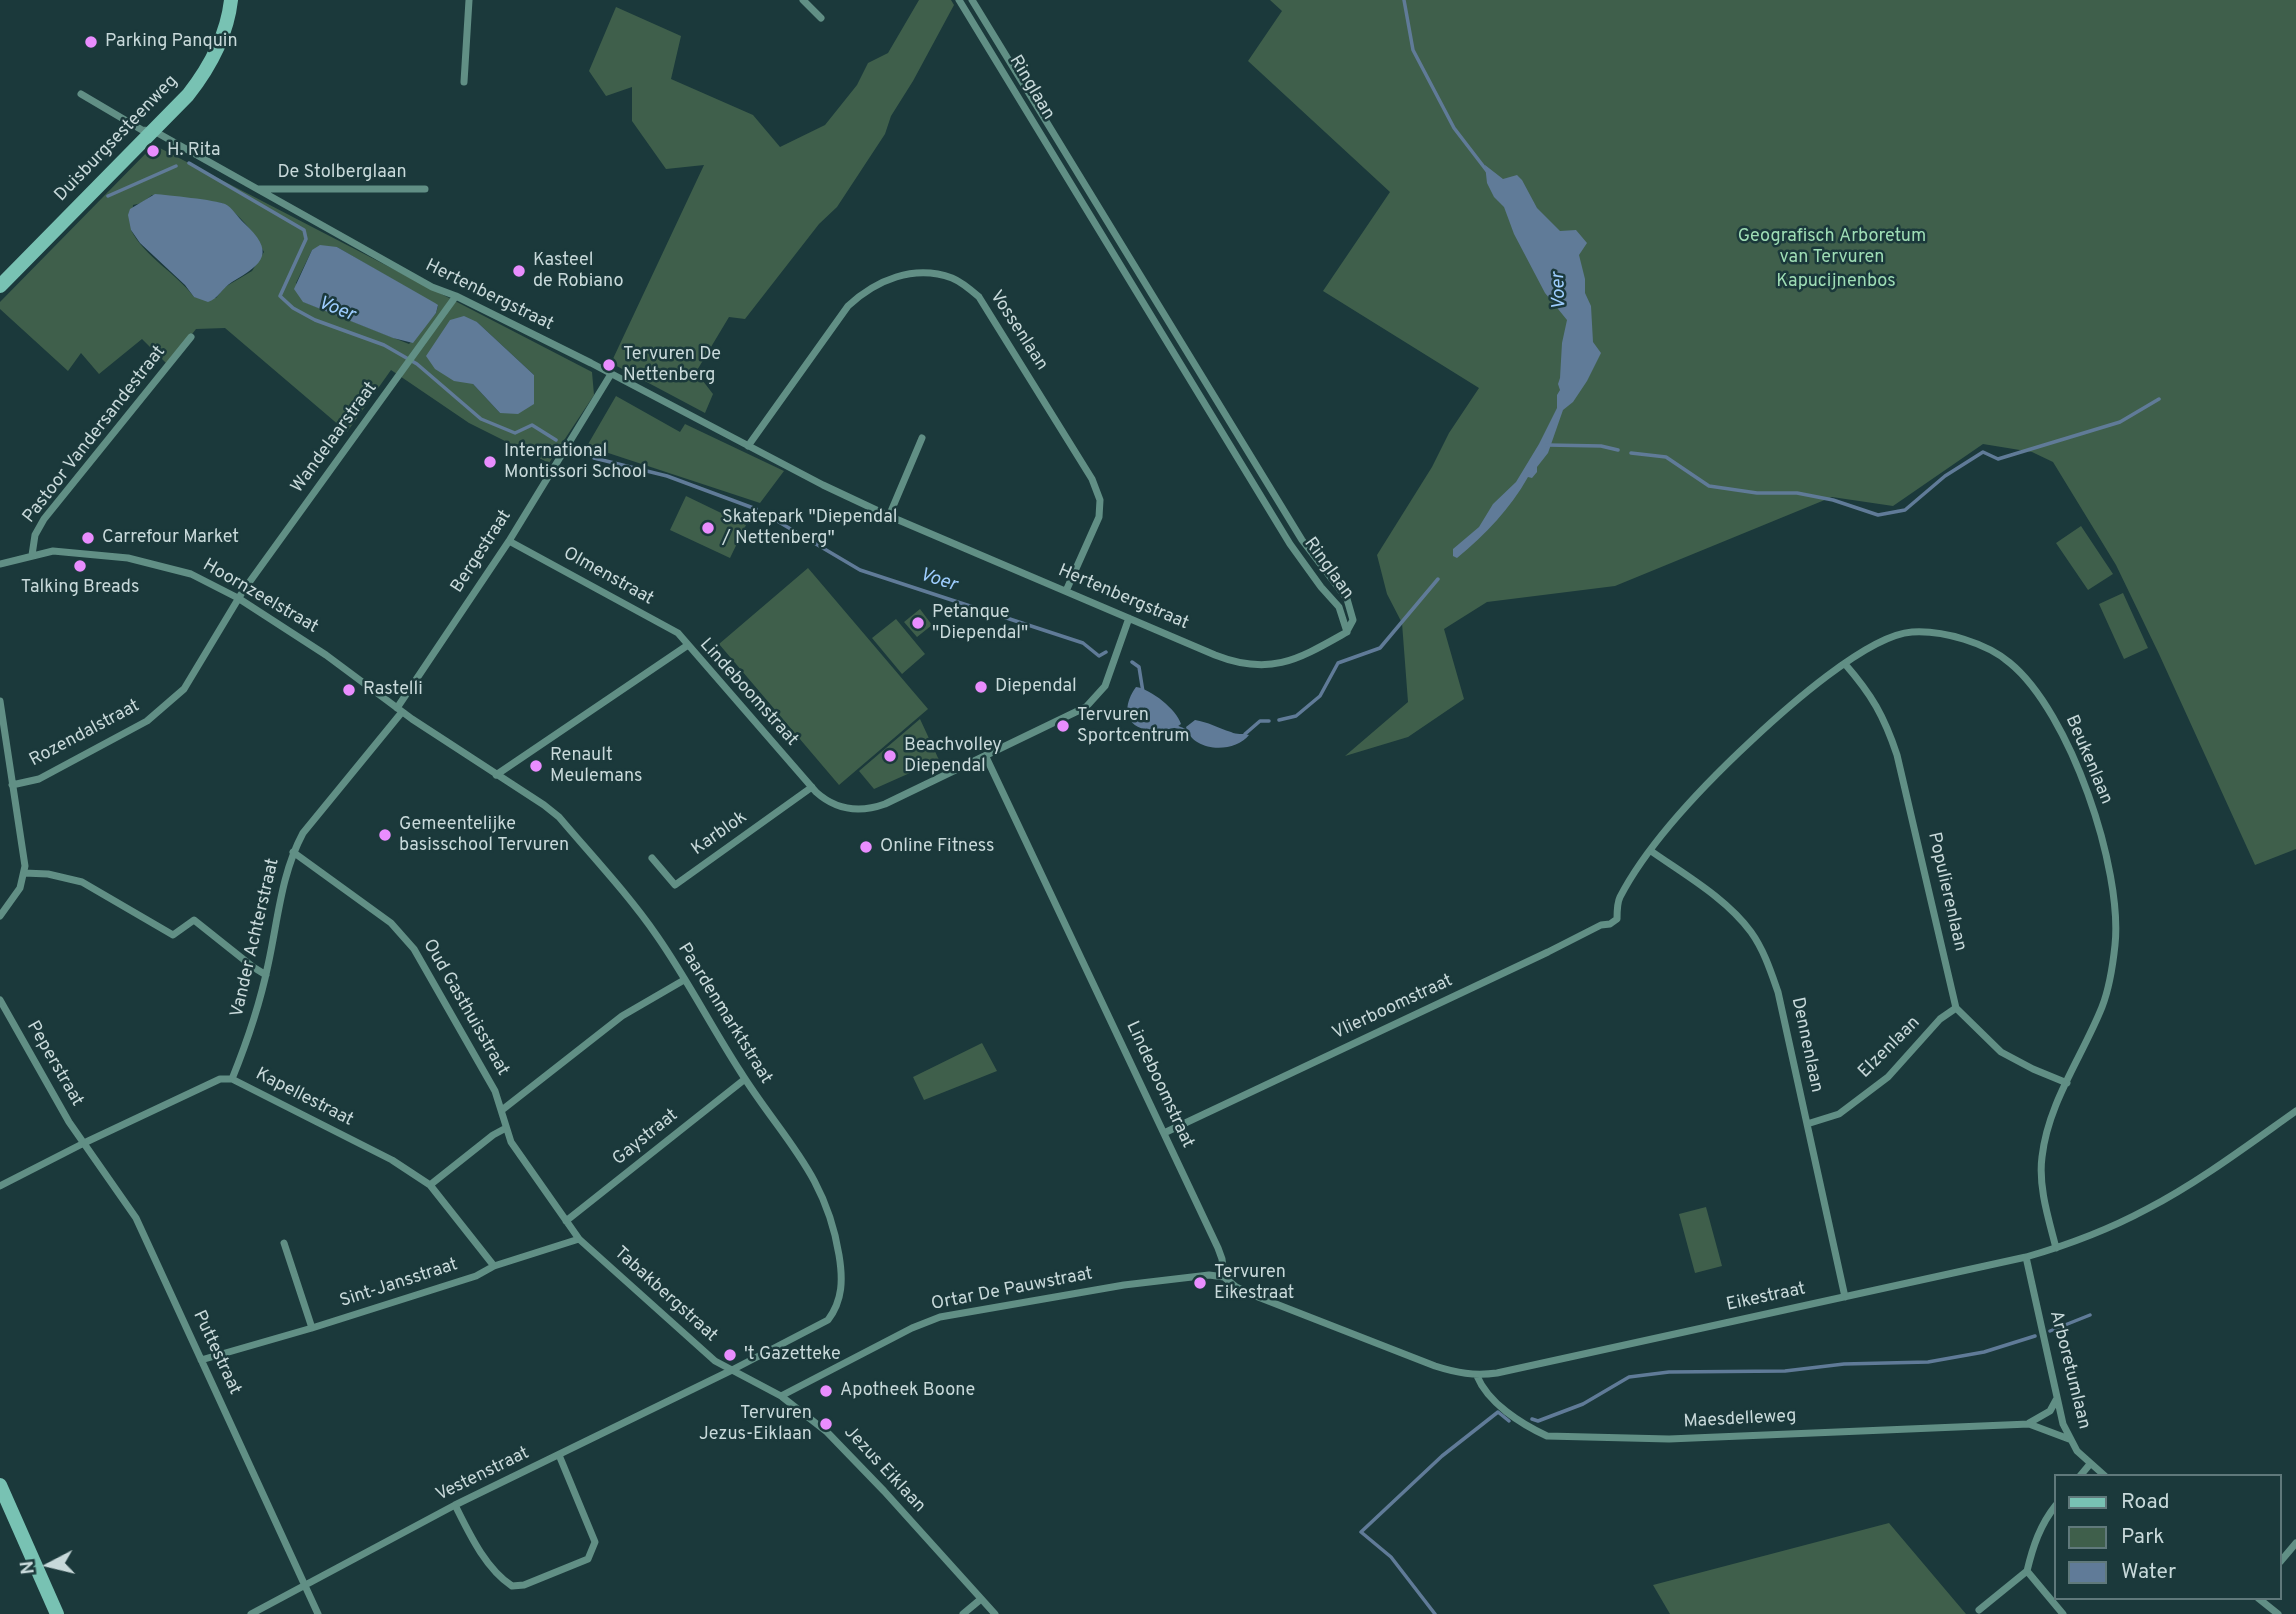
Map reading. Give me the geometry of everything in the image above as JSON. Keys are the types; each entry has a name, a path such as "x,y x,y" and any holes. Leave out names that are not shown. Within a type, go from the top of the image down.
{"street":[{"name":"Duisburgsesteenweg","path":"0,286 201,80 222,39 232,0"},
{"path":"464,82 469,0"},
{"path":"803,0 821,18"},
{"name":"Ringlaan","path":"958,0 1290,544 1339,607 1347,632"},
{"name":"Ringlaan","path":"972,0 1302,540 1348,599 1353,620 1347,632"},
{"name":"Hertenbergstraat","path":"81,94 142,130 154,131 432,287 456,296 889,516 1227,660 1281,664 1302,658 1347,632"},
{"name":"De Stolberglaan","path":"258,190 425,189"},
{"name":"Vossenlaan","path":"748,446 848,306 863,292 880,282 915,273 953,278 979,297 1092,479 1100,500 1099,517 1066,591"},
{"name":"Wandelaarstraat","path":"238,598 456,296"},
{"name":"Pastoor Vandersandestraat","path":"32,555 35,535 44,519 191,337"},
{"name":"Bergestraat","path":"400,710 509,541 611,374"},
{"path":"889,516 922,438"},
{"name":"Olmenstraat","path":"509,541 678,633 688,645"},
{"name":"Hoornzeelstraat","path":"0,564 53,551 128,558 191,574 238,598 326,655 400,710"},
{"name":"Rozendalstraat","path":"12,785 31,782 55,771 147,720 160,710 189,682 238,598"},
{"name":"Lindeboomstraat","path":"496,775 688,645 822,798 858,810 872,808 1070,716 1093,700 1110,676 1129,618"},
{"name":"Beukenlaan","path":"1619,899 1651,851 1711,780 1787,707 1872,645 1911,632 1948,636 1982,645 2010,663 2035,689 2061,730 2102,840 2116,911 2115,945 2103,1004 2050,1116 2041,1159 2046,1209 2056,1248"},
{"name":"Populierenlaan","path":"1844,664 1865,687 1885,720 1897,755 1956,1008"},
{"path":"0,701 3,748 12,785 24,873 20,888 0,916"},
{"name":"Paardenmarktstraat","path":"400,710 559,817 656,934 745,1079 810,1170 829,1212 842,1273 841,1293 836,1309 828,1320 732,1370"},
{"name":"Vander Achterstraat","path":"232,1079 251,1028 266,975 293,852 303,833 400,710"},
{"name":"Lindeboomstraat","path":"986,757 1218,1248 1224,1277"},
{"name":"Karblok","path":"652,858 675,885 812,788"},
{"name":"Dennenlaan","path":"1651,851 1714,895 1753,934 1767,962 1778,992 1845,1297"},
{"name":"Oud Gasthuisstraat","path":"293,852 391,923 414,949 495,1091 502,1110"},
{"path":"24,873 48,874 82,882 173,935 194,920 266,975"},
{"name":"Vlierboomstraat","path":"1164,1133 1601,925 1610,924 1616,919 1619,899"},
{"path":"494,1266 579,1239 512,1142 502,1110 622,1016 684,980"},
{"name":"Peperstraat","path":"0,1002 69,1122 84,1143"},
{"path":"1956,1008 2001,1052 2067,1083"},
{"name":"Elzenlaan","path":"1807,1124 1839,1114 1888,1077 1940,1019 1956,1008"},
{"name":"Kapellestraat","path":"0,1186 220,1079 232,1079 392,1160 430,1185 494,1266"},
{"name":"Gaystraat","path":"566,1221 745,1079"},
{"name":"Eikestraat","path":"1224,1277 1236,1287 1253,1295 1411,1357 1458,1374 1477,1376 2026,1258 2099,1232 2149,1208 2296,1111"},
{"path":"430,1185 506,1128"},
{"name":"Puttestraat","path":"84,1143 136,1218 318,1614"},
{"name":"Tabakbergstraat","path":"579,1239 715,1361 732,1370"},
{"path":"284,1243 312,1328"},
{"name":"Arboretumlaan","path":"2026,1258 2056,1400 2069,1439 2077,1451 2102,1474"},
{"name":"Sint-Jansstraat","path":"201,1360 476,1276 494,1266"},
{"name":"Ortar De Pauwstraat","path":"781,1396 912,1328 940,1317 1124,1285 1209,1275 1224,1277"},
{"name":"Jezus Eiklaan","path":"732,1370 781,1396 827,1432 995,1614"},
{"name":"Vestenstraat","path":"251,1614 455,1505 732,1370"},
{"name":"Maesdelleweg","path":"1477,1376 1488,1394 1529,1428 1547,1436 1669,1439 2029,1423 2069,1439"},
{"path":"2029,1423 2050,1411 2056,1400"},
{"path":"455,1505 485,1557 498,1575 512,1586 524,1585 588,1559 595,1542 559,1455"},
{"path":"2082,1474 2090,1464"},
{"path":"0,1485 57,1614"},
{"path":"1979,1610 2027,1571 2035,1541 2046,1517 2054,1507"},
{"path":"2282,1560 2296,1543"},
{"path":"2027,1571 2063,1614"},
{"path":"963,1614 981,1599"},
{"path":"2260,1600 2278,1614"}],"green space":[{"path":"919,0 951,0 954,5 891,116 885,134 837,207 819,224 745,319 729,317 696,372 713,394 705,413 611,363 704,165 666,169 632,121 632,87 606,96 589,71 616,7 681,36 671,79 753,115 780,147 825,125 857,85 868,63 888,53"},
{"name":"Kapucijnenbos","path":"1270,0 2296,0 2296,849 2255,865 2116,565 2053,462 2032,452 1983,444 1893,506 1832,497 1615,586 1487,602 1444,629 1464,699 1408,737 1345,756 1408,702 1402,623 1387,594 1377,555 1432,467 1449,433 1479,388 1323,291 1390,192 1248,61 1282,11"},
{"path":"154,145 592,372 594,395 549,463 469,423 391,370 347,432 225,328 196,329 168,365 142,339 99,374 81,353 68,371 0,309 0,302","holes":["152,195 222,203 246,224 264,252 252,271 225,287 216,298 194,297 152,257 131,230 133,205 142,203","337,247 438,306 436,313 409,344 304,302 296,283 312,250","477,322 534,375 500,413 473,384"]},
{"path":"616,396 680,432 685,424 784,471 760,503 587,446"},
{"name":"Skatepark \"Diependal / Nettenberg\"","path":"686,496 746,525 730,558 670,530"},
{"path":"2081,526 2113,574 2088,590 2056,543"},
{"path":"808,568 928,709 839,785 719,644"},
{"path":"2123,593 2148,648 2124,659 2099,604"},
{"name":"Petanque \"Diependal\"","path":"920,609 932,625 917,637 904,622"},
{"path":"896,619 925,654 902,674 872,638"},
{"path":"920,719 939,760 874,789 859,771"},
{"path":"982,1043 997,1071 924,1100 913,1077"},
{"path":"1706,1207 1722,1266 1695,1273 1679,1214"},
{"path":"1889,1523 1966,1614 1670,1614 1653,1585"}],"water":[{"path":"1485,165 1503,179 1517,175 1537,208 1560,231 1576,230 1587,243 1579,255 1585,279 1585,293 1591,306 1593,342 1601,353 1573,402 1563,410 1548,453 1537,467 1537,472 1532,478 1528,477 1497,520 1457,558 1453,556 1453,549 1479,527 1493,504 1516,482 1557,408 1562,343 1567,320 1545,293 1514,234 1504,207 1494,197 1487,183"},
{"path":"155,194 228,205 260,242 263,249 258,263 211,301 194,297 185,285 140,243 131,230 128,215 130,209"},
{"path":"320,245 337,247 438,305 436,313 413,343 393,338 303,302 294,289 312,250"},
{"path":"464,316 477,322 534,375 534,404 518,414 500,413 473,384 454,381 435,369 426,356 450,320"},
{"path":"1136,687 1163,701 1179,718 1181,724 1173,728 1149,730 1134,724 1130,719 1128,705"},
{"path":"1195,720 1233,733 1249,735 1234,745 1214,748 1205,746 1190,735 1186,727"}],"waterway":[{"name":"Voer","path":"1404,0 1413,50 1454,128 1487,171"},
{"name":"Voer","path":"189,163 304,230 306,239 280,296 293,308 315,320 384,345 417,364 481,419 515,433 532,425 556,440"},
{"name":"Voer","path":"108,196 176,166"},
{"path":"1631,453 1666,457 1709,486 1757,493 1797,493 1833,500 1878,515 1905,510 1945,476 1983,452 1998,459 2120,422 2159,399"},
{"path":"1547,445 1601,446 1618,450"},
{"name":"Voer","path":"594,458 667,476 756,509"},
{"name":"Voer","path":"767,515 860,570 1083,643 1099,656 1106,652"},
{"name":"Voer","path":"1279,720 1296,716 1320,696 1338,663 1380,648 1438,579"},
{"name":"Voer","path":"1132,662 1139,667 1143,692"},
{"name":"Voer","path":"1245,734 1260,721 1269,721"},
{"name":"Voer","path":"1174,726 1189,732"},
{"path":"2050,1331 2090,1315"},
{"path":"1532,1419 1538,1421 1583,1404 1629,1377 1669,1372 1785,1371 1844,1364 1928,1362 1984,1352 2035,1336"},
{"path":"1435,1614 1391,1557 1361,1532 1442,1456 1498,1412 1509,1421"}],"place":[{"name":"Parking Panquin","path":"91,42"},
{"name":"H. Rita","path":"153,151"},
{"name":"Kasteel de Robiano","path":"519,271"},
{"name":"Tervuren De Nettenberg","path":"609,365"},
{"name":"International Montissori School","path":"490,462"},
{"name":"Skatepark \"Diependal / Nettenberg\"","path":"708,528"},
{"name":"Carrefour Market","path":"88,538"},
{"name":"Talking Breads","path":"80,566"},
{"name":"Petanque \"Diependal\"","path":"918,623"},
{"name":"Diependal","path":"981,687"},
{"name":"Rastelli","path":"349,690"},
{"name":"Tervuren Sportcentrum","path":"1063,726"},
{"name":"Beachvolley Diependal","path":"890,756"},
{"name":"Renault Meulemans","path":"536,766"},
{"name":"Gemeentelijke basisschool Tervuren","path":"385,835"},
{"name":"Online Fitness","path":"866,847"},
{"name":"Tervuren Eikestraat","path":"1200,1283"},
{"name":"'t Gazetteke","path":"730,1355"},
{"name":"Apotheek Boone","path":"826,1391"},
{"name":"Tervuren Jezus-Eiklaan","path":"826,1424"}],"park label":[{"name":"Geografisch Arboretum van Tervuren","path":"1832,247"}]}
